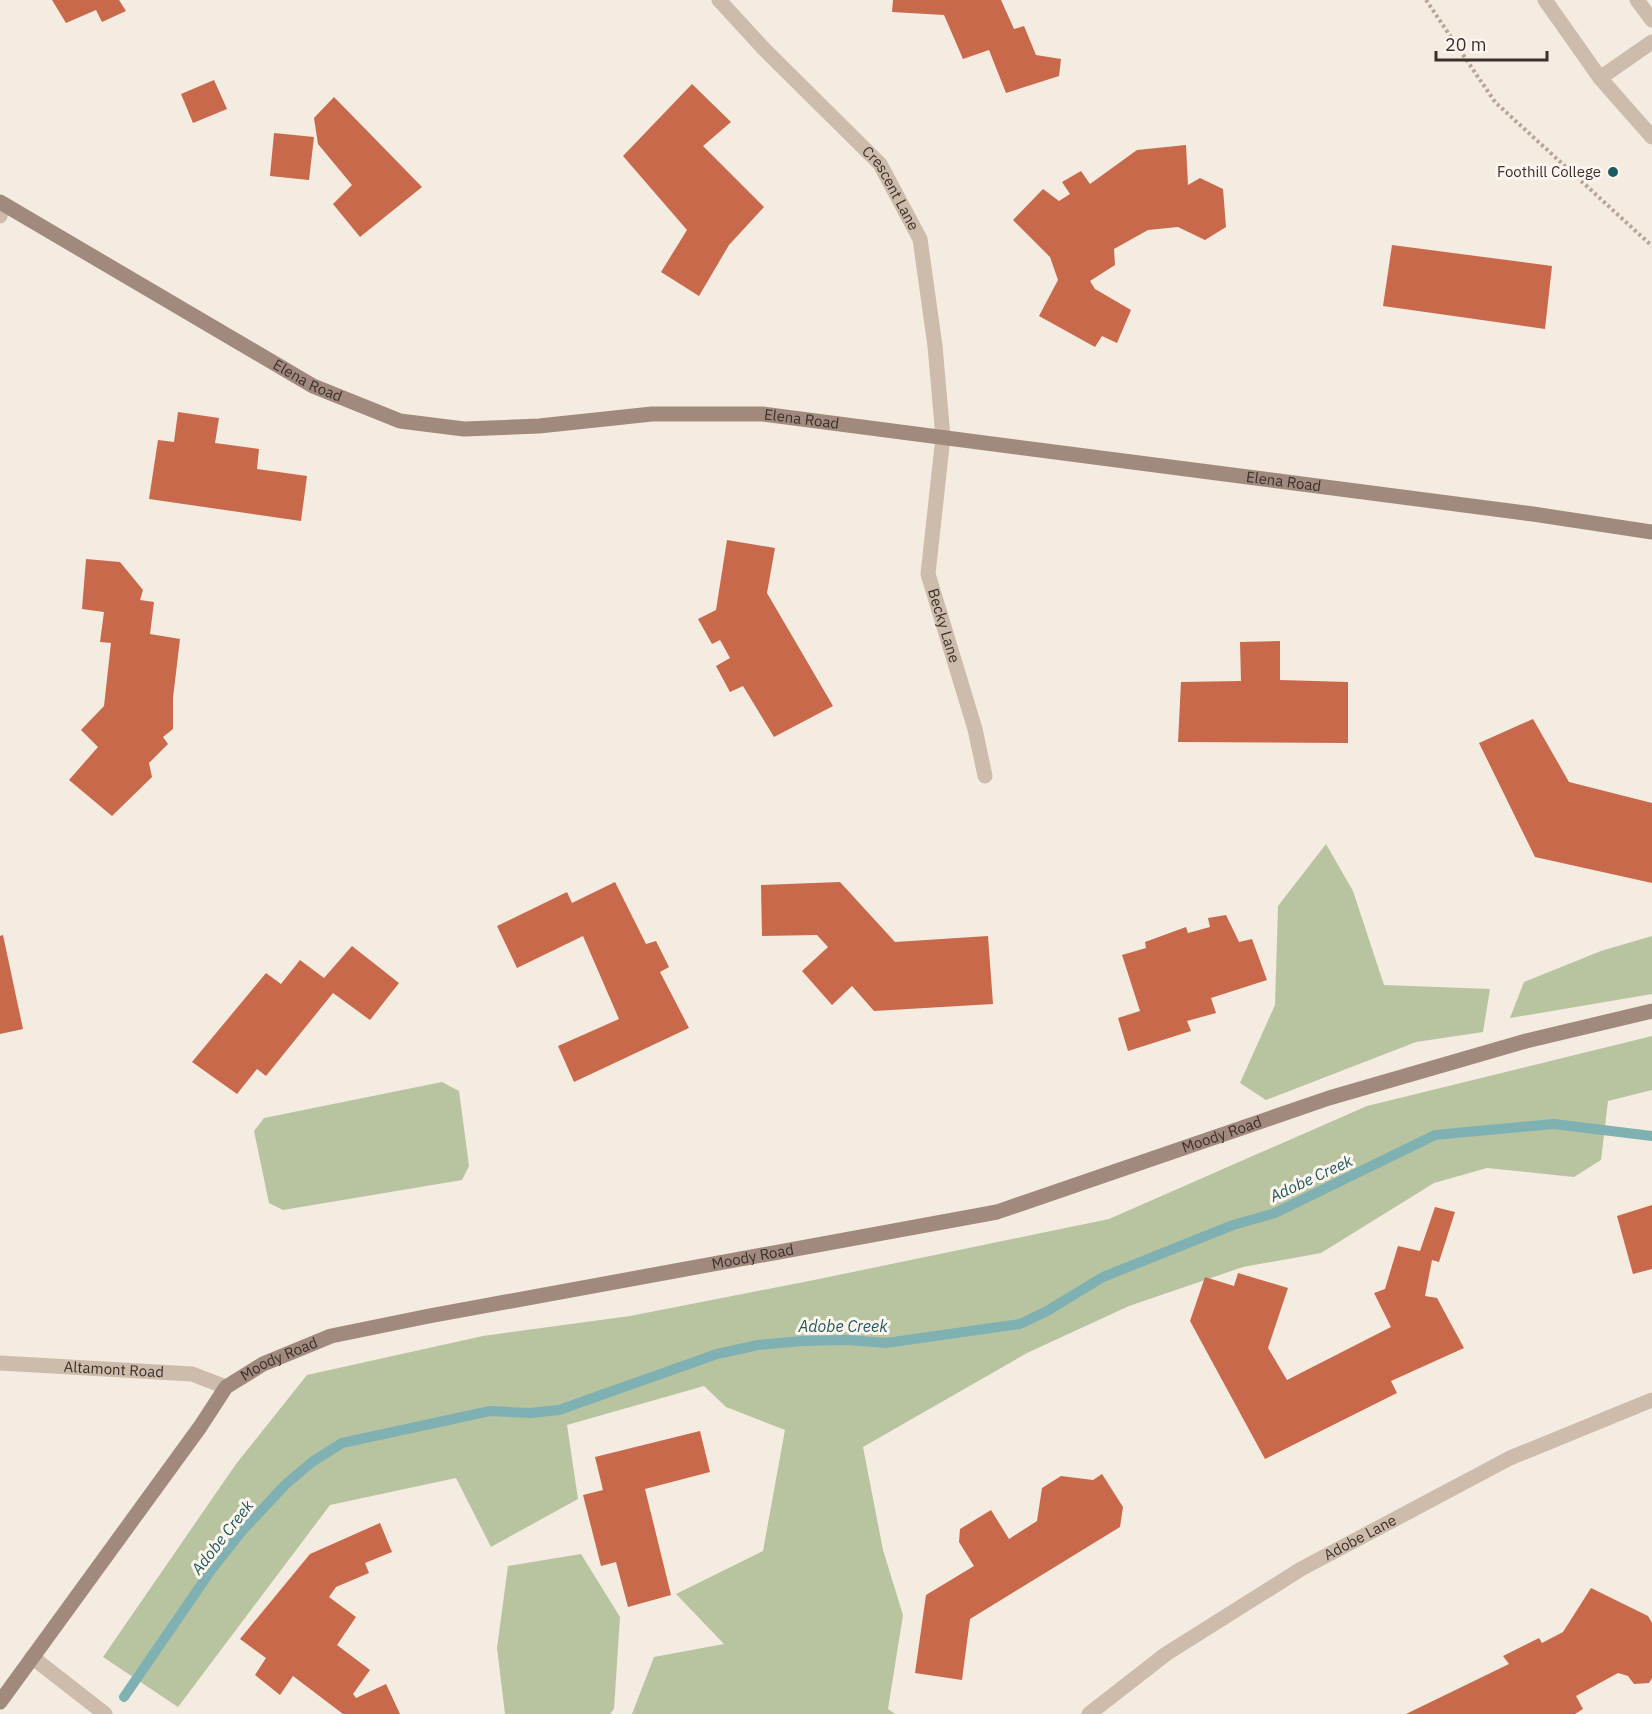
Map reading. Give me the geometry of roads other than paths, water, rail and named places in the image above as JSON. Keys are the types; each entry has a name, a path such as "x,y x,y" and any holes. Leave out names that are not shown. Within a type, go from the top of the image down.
{"street":[{"name":"Crescent Lane","path":"719,0 759,44 880,164 920,239 935,346 943,437"},
{"path":"1545,0 1600,78 1652,137"},
{"path":"1637,0 1652,20"},
{"path":"1600,78 1652,42"},
{"name":"Elena Road","path":"1,207 313,386 400,422 464,429 539,426 652,414 762,414 1533,514 1652,532"},
{"name":"Becky Lane","path":"943,437 928,574 975,729 985,776"},
{"name":"Moody Road","path":"0,1702 200,1427 226,1387 263,1364 331,1336 997,1212 1329,1098 1526,1041 1652,1011"},
{"name":"Altamont Road","path":"0,1363 192,1374 226,1387"},
{"name":"Adobe Lane","path":"1089,1714 1166,1654 1301,1569 1510,1458 1652,1400"},
{"path":"32,1657 105,1714"}],"waterway":[{"name":"Adobe Creek","path":"124,1697 212,1569 243,1530 285,1485 312,1462 342,1443 490,1411 530,1413 559,1410 717,1354 758,1345 847,1340 886,1343 1020,1324 1047,1311 1103,1277 1233,1225 1275,1213 1435,1135 1554,1124 1652,1136"}],"place":[{"name":"Foothill College","path":"1613,172"}]}
